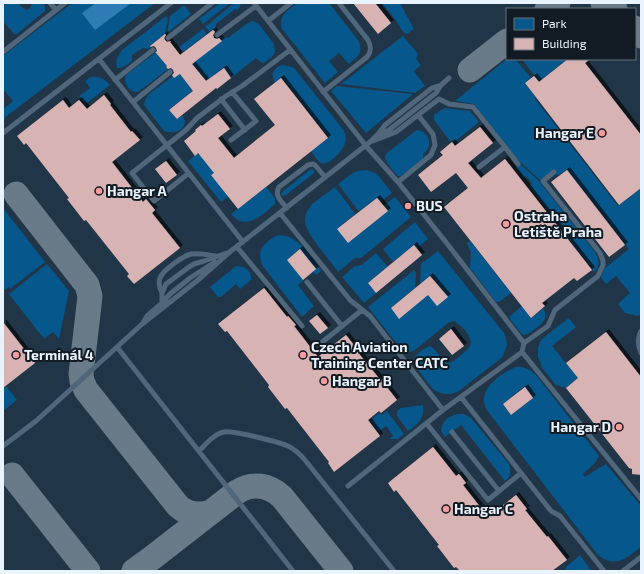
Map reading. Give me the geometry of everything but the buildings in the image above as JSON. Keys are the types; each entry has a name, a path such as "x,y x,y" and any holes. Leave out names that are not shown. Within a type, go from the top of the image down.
{"lane":[{"path":"50,3 56,10"},
{"path":"3,52 65,3"},
{"path":"3,133 171,3"},
{"path":"168,38 212,3"},
{"path":"268,21 291,3"},
{"path":"323,92 367,57 370,54 371,49 371,44 339,3"},
{"path":"217,36 255,4 323,92 368,144 445,241 524,343"},
{"path":"115,80 153,50"},
{"path":"189,173 154,201 132,173 186,130 197,118 290,50"},
{"path":"99,59 243,242"},
{"path":"133,102 170,72"},
{"path":"3,446 36,421 141,326 224,257 368,144 385,126 432,88 440,85 449,78"},
{"path":"231,140 256,121 232,92"},
{"path":"368,144 396,132 439,99 449,104 473,107 518,164"},
{"path":"221,100 244,130"},
{"path":"398,182 431,155 434,145 433,134 418,115"},
{"path":"479,167 505,147"},
{"path":"286,208 277,194 277,191 284,183 310,164 315,165 325,177"},
{"path":"348,486 443,410 522,352 524,343 548,326 555,310 598,276 603,265 602,257 598,249 543,181 554,172"},
{"path":"280,213 350,300 370,316 443,410"},
{"path":"237,247 302,326"},
{"path":"162,304 163,288 188,267 232,251"},
{"path":"162,293 159,288 159,279 162,274 178,261 190,254 217,256"},
{"path":"141,326 147,316 162,304 170,294 182,284 224,257"},
{"path":"307,282 342,326"},
{"path":"321,343 362,310"},
{"path":"641,331 638,344 641,353"},
{"path":"117,347 294,571"},
{"path":"522,352 641,498"},
{"path":"461,397 551,511 560,516 604,571"},
{"path":"427,424 488,500 521,473"},
{"path":"199,450 220,433 227,431 281,444 293,449 305,460 394,571"},
{"path":"452,432 499,491"},
{"path":"623,571 641,557"}],"green space":[{"path":"3,3 20,3 20,6 27,10 30,8 32,3 43,3 45,6 45,11 17,34 14,34 3,21"},
{"path":"72,3 155,3 3,119 3,109 13,101 3,89 3,56"},
{"path":"220,3 230,3 203,24 199,19"},
{"path":"234,3 241,3 240,7 237,10 235,9 216,24 216,30 214,32 213,30 210,32 205,27"},
{"path":"297,3 329,3 360,44 359,54 349,64 339,53 329,61 338,72 325,83 282,29 282,17"},
{"path":"382,3 400,3 414,29 407,34 403,32"},
{"path":"184,5 191,14 167,33 170,16"},
{"path":"166,16 168,19 165,34 148,49 143,48 132,55 132,61 129,64 117,68 117,59 122,50"},
{"path":"252,21 258,23 274,44 275,52 272,57 264,63 260,62 256,58 231,78 223,68 207,82 197,69 184,79 193,91 169,110 177,119 182,115 185,121 183,128 174,132 164,131 144,105 149,94 221,41 220,38 228,38"},
{"path":"203,29 207,34 183,53 179,47"},
{"path":"403,36 418,54 416,59 421,65 414,71 425,86 415,93 341,84"},
{"path":"155,53 168,69 138,92 132,91 126,84 126,75"},
{"path":"506,60 516,60 531,78 525,83 536,98 535,99 618,206 641,188 641,314 638,316 625,313 618,304 630,293 616,276 606,284 601,276 605,268 629,249 567,170 558,176 553,170 540,180 519,161 474,104 455,101"},
{"path":"523,60 567,60 539,82"},
{"path":"282,65 294,68 344,131 346,139 344,146 328,163 321,163 311,151 329,138 282,78 275,83 273,80 273,72 276,68"},
{"path":"91,77 102,78 110,85 87,103 84,102 79,96 90,88 85,81"},
{"path":"337,86 413,94 366,133 331,91"},
{"path":"444,108 470,111 479,122 453,143 434,120 434,115"},
{"path":"417,130 425,133 429,139 428,147 423,154 423,159 401,176 398,176 387,162 385,155"},
{"path":"198,153 214,173 228,197 221,202 188,161"},
{"path":"520,164 539,181 595,252 599,263 594,272 529,186 532,183 526,176 524,177 516,167"},
{"path":"311,169 314,170 314,173 286,195 283,196 281,194 282,192"},
{"path":"367,170 378,175 392,193 380,202 359,212 338,184 355,172"},
{"path":"266,187 275,198 275,204 265,213 248,222 242,222 231,214"},
{"path":"335,187 356,215 383,206 395,197 411,217 361,258 355,258 338,272 309,233 306,227 305,219 312,204"},
{"path":"3,208 45,262 10,289 9,287 5,290 3,288"},
{"path":"415,222 428,239 417,248 414,245 393,262 383,249"},
{"path":"279,235 286,236 299,243 321,271 316,275 313,272 298,285 314,306 302,317 261,263 260,251 269,240"},
{"path":"470,241 511,293 499,302 496,302 470,268 471,253 467,243"},
{"path":"438,251 504,333 507,345 503,356 500,359 459,391 452,394 444,394 434,390 412,362 419,352 430,346 446,363 453,361 464,353 471,344 471,341 464,329 454,321 448,323 415,350 405,354 368,307 414,270 416,273 415,288 391,308 399,318 423,289 447,297 431,276 420,284 421,264"},
{"path":"376,253 388,267 368,283 376,293 364,303 342,277 355,266 362,265"},
{"path":"47,264 69,291 59,339 53,332 44,339 9,294"},
{"path":"236,266 247,270 250,274 251,280 240,289 236,284 221,297 218,297 210,287"},
{"path":"522,306 531,318 543,308 545,313 544,320 539,326 528,334 523,335 510,319 510,316"},
{"path":"569,318 576,327 552,346 578,378 566,388 556,385 542,368 538,357 538,348 544,337"},
{"path":"522,367 536,375 599,456 595,463 583,474 585,477 606,464 641,506 641,547 631,555 615,562 604,559 598,555 486,409 484,398 489,387 501,375 511,369","holes":["524,387 533,397 511,415 503,404"]},
{"path":"6,386 17,400 3,411 3,388"},
{"path":"423,405 422,417 415,426 408,431 397,416 397,411 401,408"},
{"path":"387,411 404,434 398,439 389,439 393,436 386,426 378,432 370,421 379,413 382,415"},
{"path":"464,414 471,418 509,464 510,474 505,481 461,425 445,437 441,431 444,421 449,417"},
{"path":"580,555 590,571 565,571 566,567"}],"shaded area":[{"path":"96,3 131,3 95,30 82,13"}],"taxiway":[{"path":"549,8 558,3"},
{"path":"603,3 613,8"},
{"path":"636,29 641,36"},
{"path":"470,70 506,42"},
{"path":"16,194 87,285 90,296 81,374 86,390 178,506 194,514 211,512"},
{"path":"12,475 88,571"},
{"path":"134,571 237,492 255,486 261,486 272,490 282,497 341,571"}],"place":[{"name":"Hangar E","path":"602,133"},
{"name":"Hangar A","path":"99,191"},
{"name":"BUS","path":"408,206"},
{"name":"Ostraha Letiště Praha","path":"506,224"},
{"name":"Terminál 4","path":"16,355"},
{"name":"Czech Aviation Training Center CATC","path":"303,355"},
{"name":"Hangar B","path":"324,381"},
{"name":"Hangar D","path":"619,427"},
{"name":"Hangar C","path":"446,509"}]}
